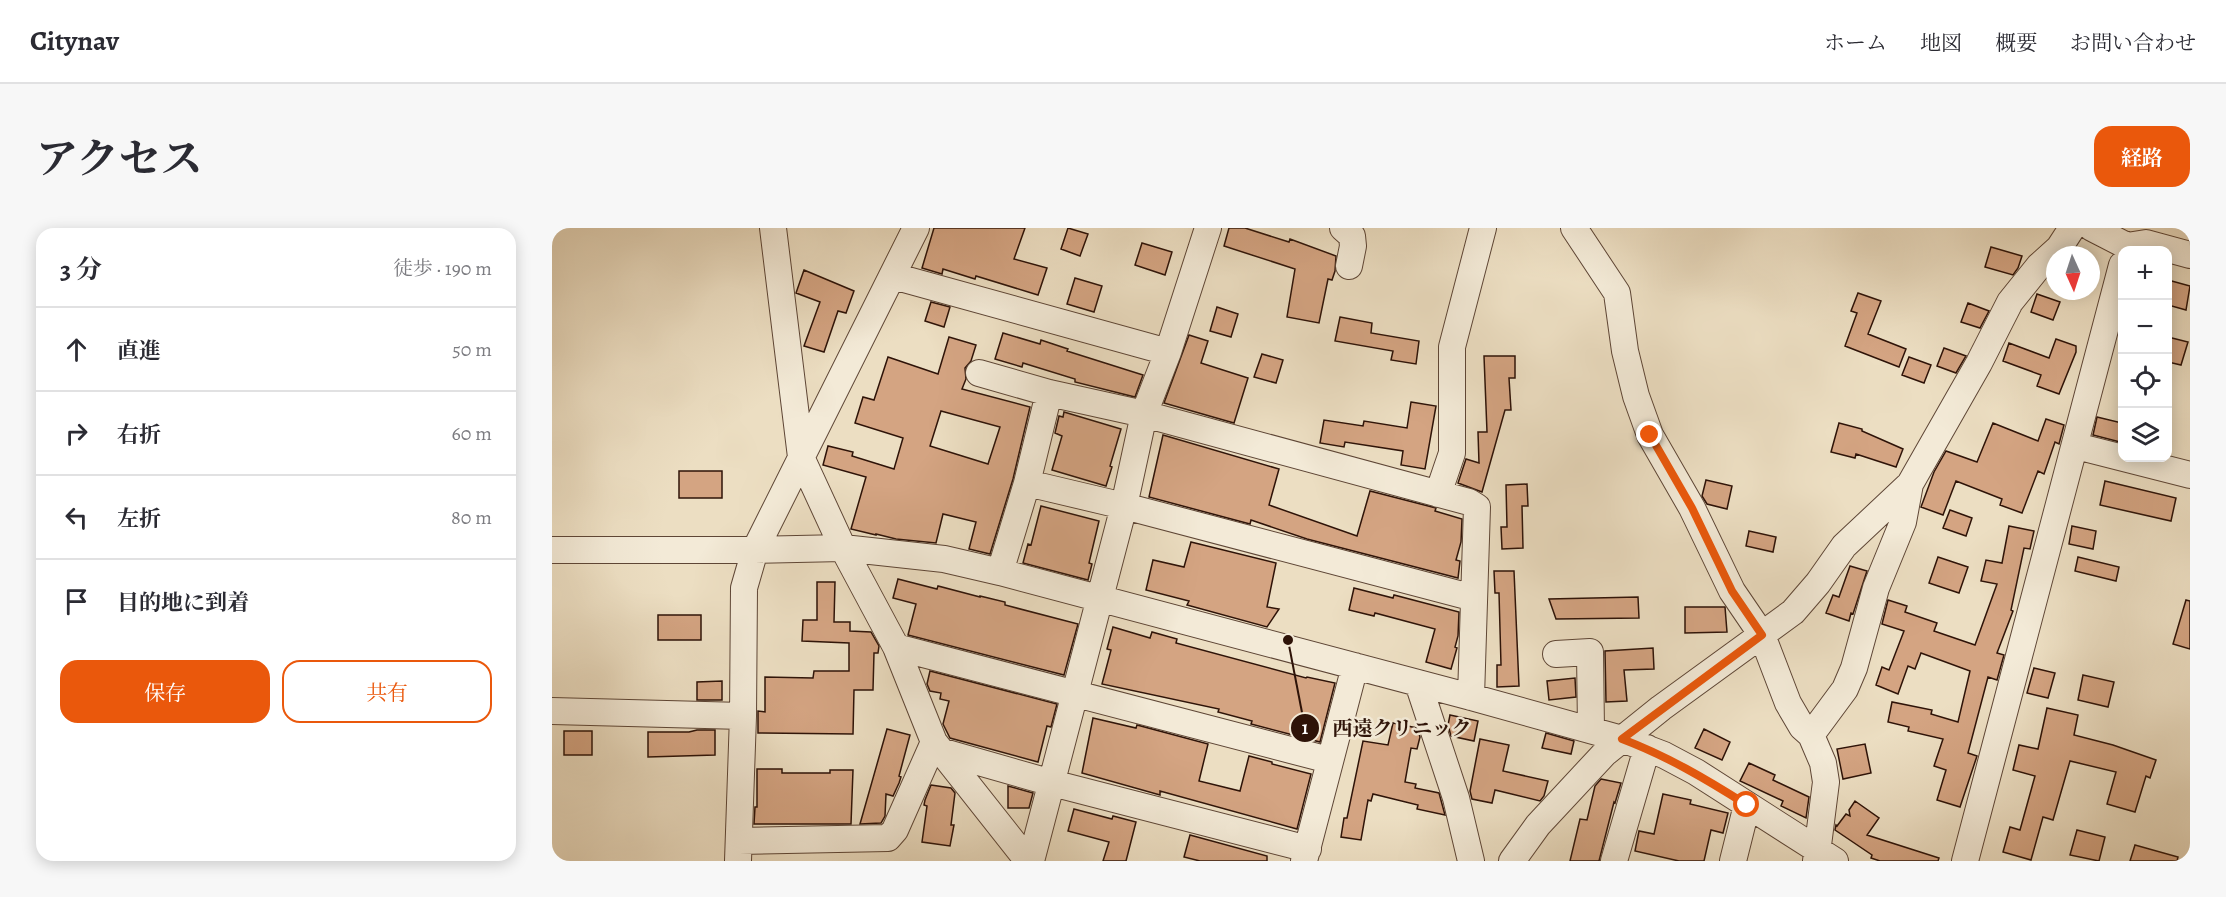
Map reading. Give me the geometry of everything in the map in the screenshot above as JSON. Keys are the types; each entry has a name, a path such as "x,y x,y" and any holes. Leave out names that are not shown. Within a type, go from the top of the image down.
{"street":[{"path":"773,228 801,457 843,548 896,647 937,746 1029,861"},
{"path":"916,228 755,550 744,588 739,851 888,838 895,830 937,746"},
{"path":"1029,861 1052,783 1124,506 1144,414 1168,352 1208,228"},
{"path":"1343,228 1352,236 1353,246 1349,266"},
{"path":"1438,494 1452,453 1452,347 1483,228"},
{"path":"1574,228 1617,293 1625,351 1636,396 1650,435 1692,508 1732,591 1762,635 1788,703 1802,727 1811,735 1823,763 1826,782 1823,858"},
{"path":"1512,861 1538,825 1574,784 1622,739 1794,612 1844,546 1910,484 1979,363 2010,302 2039,266 2059,248 2071,230 2130,246"},
{"path":"2172,252 2190,255"},
{"path":"893,276 1168,352"},
{"path":"1965,861 2076,446 2119,300"},
{"path":"979,373 1049,393 1144,414 1469,502 1477,507 1471,697"},
{"path":"1000,572 1027,483 1049,393"},
{"path":"2076,446 2190,475"},
{"path":"1027,483 1124,506 1474,598"},
{"path":"1811,735 1845,689 1854,668 1876,588 1903,522 1910,484"},
{"path":"552,550 843,548 944,559 1000,572 1622,739 1647,748 1696,772 1823,858"},
{"path":"896,647 1329,760"},
{"path":"1556,654 1590,652 1591,730"},
{"path":"937,746 1052,783 1306,855 1355,666"},
{"path":"1418,683 1456,798 1471,861"},
{"path":"552,711 743,716"},
{"path":"1614,861 1647,748"},
{"path":"1733,861 1747,805"}],"building":[{"path":"934,228 1025,228 1014,259 1047,268 1038,295 976,276 975,279 943,269 942,274 922,268"},
{"path":"1068,228 1088,234 1080,256 1061,249"},
{"path":"1229,228 1245,228 1289,242 1290,239 1336,256 1335,271 1332,280 1328,279 1319,323 1287,317 1295,269 1224,246"},
{"path":"1142,243 1172,252 1165,275 1135,265"},
{"path":"1991,247 2022,256 2013,275 1985,267"},
{"path":"804,270 854,291 846,313 838,311 824,352 804,346 820,302 796,293"},
{"path":"1075,278 1102,286 1094,312 1067,304"},
{"path":"2172,281 2190,286 2186,310 2172,306"},
{"path":"1858,293 1881,301 1868,334 1906,349 1899,367 1845,346 1857,313 1851,311"},
{"path":"2037,294 2046,297 2046,300 2060,302 2053,320 2031,312"},
{"path":"931,302 950,307 944,327 925,321"},
{"path":"1968,303 1989,311 1980,328 1961,322"},
{"path":"1217,307 1238,314 1231,337 1210,331"},
{"path":"1340,317 1372,323 1371,333 1419,341 1416,364 1391,360 1393,351 1335,341"},
{"path":"1003,333 1040,344 1041,340 1068,349 1067,351 1143,375 1135,397 1075,382 1075,379 1023,363 1022,367 995,359"},
{"path":"1189,335 1208,341 1201,363 1248,378 1234,423 1164,403"},
{"path":"949,337 976,345 971,361 965,368 966,379 962,389 1030,407 1013,479 990,554 969,549 976,522 943,514 936,543 896,539 851,529 866,477 823,465 828,446 853,452 852,456 894,469 903,438 855,423 863,397 874,400 888,357 938,374","holes":["941,411 1000,427 988,464 930,446"]},
{"path":"2172,338 2188,342 2181,365 2172,363"},
{"path":"2056,339 2076,346 2076,352 2059,394 2037,386 2041,375 2003,361 2009,343 2049,358"},
{"path":"1944,348 1966,356 1956,373 1937,366"},
{"path":"1262,354 1283,360 1276,383 1254,377"},
{"path":"1484,356 1515,356 1515,378 1509,378 1511,410 1505,410 1482,492 1458,483 1466,459 1479,463 1478,432 1487,432"},
{"path":"1909,357 1931,365 1924,383 1902,375"},
{"path":"1411,402 1436,406 1425,469 1401,465 1403,451 1345,442 1344,447 1320,443 1324,420 1363,426 1364,421 1407,428"},
{"path":"1064,412 1121,429 1106,486 1052,470 1062,436 1055,433 1059,416 1063,417"},
{"path":"2097,417 2118,422 2118,441 2093,435"},
{"path":"2046,419 2064,425 2059,444 2055,442 2044,474 2038,471 2022,513 2000,505 2002,499 1956,481 1943,515 1921,507 1934,472 1946,451 1977,462 1993,423 2038,441"},
{"path":"1839,423 1862,429 1903,449 1896,467 1856,454 1855,458 1831,452"},
{"path":"1163,435 1279,469 1269,505 1357,536 1370,491 1436,508 1435,511 1462,519 1461,542 1456,560 1460,561 1458,578 1307,539 1251,520 1250,524 1149,497"},
{"path":"679,471 722,471 722,498 679,498"},
{"path":"1706,480 1732,486 1727,509 1707,504 1702,496"},
{"path":"2105,481 2176,498 2171,521 2100,505"},
{"path":"1527,484 1528,506 1522,506 1523,548 1502,549 1501,527 1507,527 1506,485"},
{"path":"1041,506 1099,521 1089,563 1092,564 1088,580 1023,563 1028,544 1031,545"},
{"path":"1950,510 1972,518 1966,536 1943,528"},
{"path":"2009,526 2034,531 2030,549 2024,548 2011,610 2013,611 1997,653 2004,655 1997,680 1988,677 1968,753 1977,756 1960,807 1937,800 1946,770 1934,766 1943,739 1908,731 1909,727 1888,722 1892,702 1932,710 1931,714 1958,722 1970,671 1921,653 1915,669 1908,666 1898,694 1876,685 1882,667 1889,670 1904,631 1882,624 1888,600 1907,606 1905,612 1937,623 1934,631 1975,645 1997,584 1981,581 1986,560 2002,563"},
{"path":"2072,526 2096,531 2093,549 2069,544"},
{"path":"1749,531 1776,537 1773,552 1746,546"},
{"path":"1191,542 1276,563 1267,607 1279,609 1267,627 1187,605 1189,601 1146,590 1153,560 1184,567"},
{"path":"1938,557 1968,567 1959,593 1929,583"},
{"path":"2078,557 2119,567 2116,581 2075,571"},
{"path":"1850,566 1867,571 1849,621 1826,613 1833,595 1839,597"},
{"path":"1494,571 1514,571 1519,686 1497,687 1497,665 1501,665 1499,593 1495,593"},
{"path":"898,579 1005,602 1005,605 1078,624 1064,675 908,635 916,604 893,598"},
{"path":"817,582 835,582 834,622 850,622 850,631 871,632 879,646 878,653 874,653 873,690 854,690 853,734 758,733 758,711 765,712 765,677 813,678 814,671 849,671 849,643 802,641 803,620 817,620"},
{"path":"1354,588 1393,598 1394,595 1459,612 1455,647 1457,648 1451,669 1426,662 1435,629 1375,613 1374,616 1349,610"},
{"path":"1638,597 1639,618 1556,619 1549,599"},
{"path":"2186,600 2190,601 2190,649 2173,644"},
{"path":"1685,607 1725,607 1727,632 1685,633"},
{"path":"658,615 701,615 701,640 658,640"},
{"path":"1113,627 1150,638 1152,632 1177,639 1176,643 1306,678 1335,683 1320,742 1251,724 1252,721 1218,712 1219,709 1102,684 1111,650 1107,649"},
{"path":"1653,648 1654,669 1624,670 1627,701 1606,702 1605,651"},
{"path":"2034,668 2055,673 2048,698 2027,693"},
{"path":"930,671 1057,704 1051,727 1047,726 1038,762 950,738 943,724 949,701 940,699 941,693 930,691 927,684"},
{"path":"2083,675 2114,682 2108,707 2078,700"},
{"path":"1575,678 1576,697 1549,700 1547,681"},
{"path":"722,681 722,700 697,700 697,682"},
{"path":"2047,708 2078,715 2074,735 2113,745 2156,760 2150,778 2146,776 2135,812 2107,804 2116,772 2070,761 2053,820 2043,817 2031,860 2003,852 2010,827 2020,830 2035,776 2013,770 2019,745 2038,749"},
{"path":"1450,715 1478,721 1474,741 1451,736 1448,725"},
{"path":"1093,718 1136,728 1137,725 1208,744 1199,781 1240,791 1249,756 1311,774 1297,829 1160,791 1160,795 1082,773"},
{"path":"1393,723 1417,728 1420,737 1417,749 1411,748 1405,782 1416,784 1415,788 1439,793 1445,815 1417,809 1418,805 1373,794 1371,801 1368,800 1361,840 1341,837 1363,741 1388,745"},
{"path":"887,729 910,735 899,776 901,777 893,796 886,794 885,816 881,823 860,824"},
{"path":"1704,729 1730,742 1722,760 1695,748"},
{"path":"715,730 715,755 648,757 648,732"},
{"path":"564,731 592,731 592,755 564,755"},
{"path":"1546,733 1574,741 1571,754 1542,748"},
{"path":"1480,739 1509,745 1503,771 1548,781 1544,796 1540,801 1495,790 1492,803 1472,799 1470,791"},
{"path":"1865,744 1871,773 1843,779 1837,749"},
{"path":"1749,763 1775,775 1773,780 1809,797 1806,818 1781,806 1783,801 1740,781"},
{"path":"757,769 782,769 782,773 830,773 830,770 853,770 851,824 754,824 755,807 757,807"},
{"path":"1601,779 1621,783 1599,861 1570,861 1580,819 1587,820 1595,786"},
{"path":"931,785 951,788 955,793 951,825 954,825 950,846 922,842 927,806 924,805"},
{"path":"1008,786 1033,793 1029,808 1008,808"},
{"path":"1663,794 1691,800 1690,804 1728,813 1723,833 1711,830 1704,861 1679,861 1635,851 1639,831 1654,834"},
{"path":"1855,801 1879,818 1867,835 1939,858 1938,861 1880,861 1871,858 1872,855 1835,830 1836,825 1846,814 1850,816 1849,810"},
{"path":"1074,809 1112,819 1113,816 1136,822 1126,861 1103,861 1109,842 1068,831"},
{"path":"2077,830 2105,837 2099,861 2070,855"},
{"path":"1190,835 1267,856 1267,861 1200,861 1184,857"},
{"path":"2135,845 2178,857 2177,861 2130,861"}],"place":[{"name":"西遠クリニック","path":"1288,640"}],"route":[{"path":"1650,435 1692,508 1716,562 1732,591 1762,635 1622,739 1664,755 1696,772 1747,805"}]}
